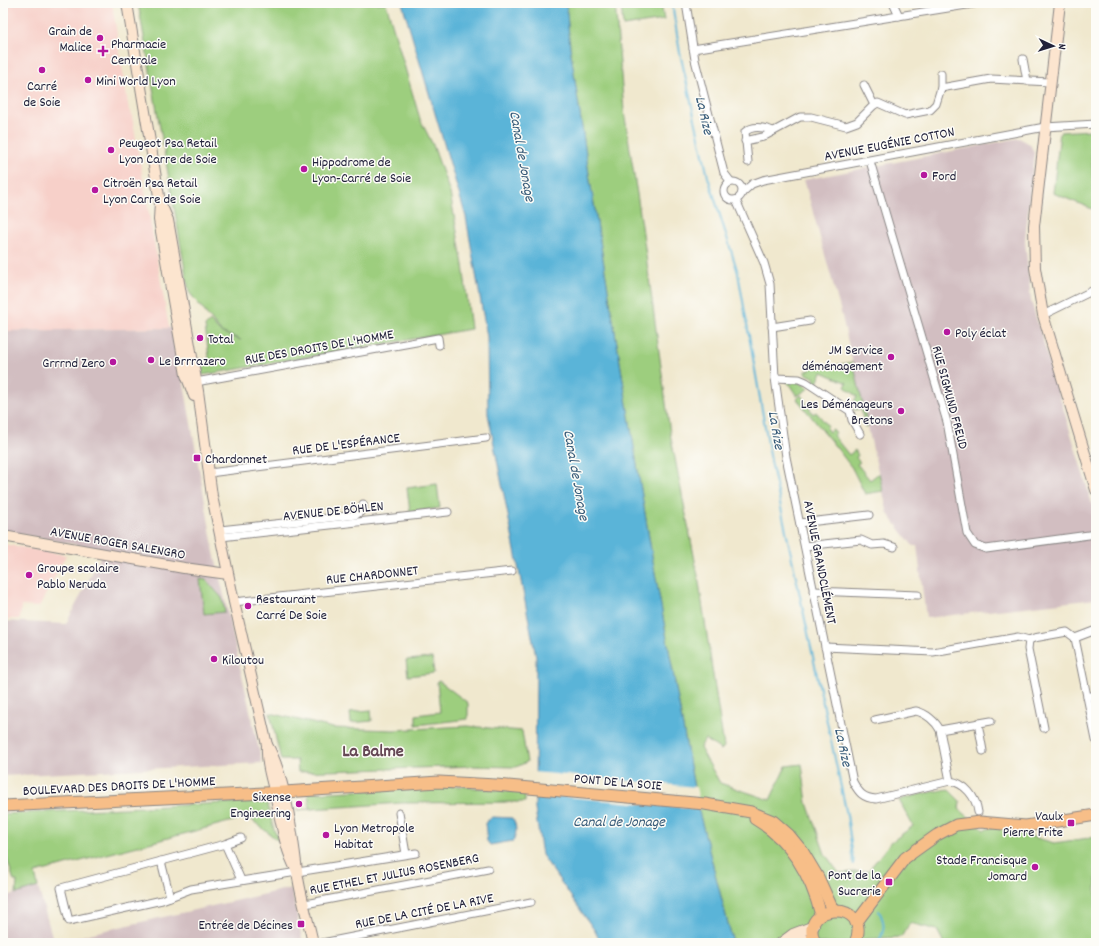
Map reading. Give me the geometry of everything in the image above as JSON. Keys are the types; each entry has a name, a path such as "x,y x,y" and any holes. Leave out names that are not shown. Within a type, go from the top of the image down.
{"main road":[{"path":"127,3 160,202 159,220 186,375 199,404"},
{"path":"1060,3 1034,226 1034,246 1038,293 1043,315 1096,490"},
{"path":"160,202 168,220 196,378 209,474 228,574 267,745 266,758 279,792 290,858 297,871 313,943"},
{"path":"184,358 191,375 196,378"},
{"name":"AVENUE ROGER SALENGRO","path":"3,536 184,568 228,574"},
{"name":"PONT DE LA SOIE","path":"279,792 439,782 515,787 718,806 760,814 773,821 789,835 803,852 818,878 833,910"},
{"name":"BOULEVARD DES DROITS DE L'HOMME","path":"3,806 279,792"},
{"path":"743,811 780,837 794,852 806,875 818,903 821,915"},
{"path":"856,923 905,858 937,835 956,825 980,822 1026,826 1096,815"},
{"path":"783,941 814,926 821,915 833,910 848,914 856,923 859,941"},
{"path":"783,941 815,942 814,926"}],"street":[{"path":"686,3 693,49 724,173 731,182 740,184 742,194 736,200 730,200 724,192 725,186 731,182"},
{"path":"893,3 899,16"},
{"path":"693,49 979,3"},
{"path":"1023,60 1027,81"},
{"path":"745,141 763,137 800,117 811,117 846,126 856,122 878,103 884,104 905,115 930,110 936,104 941,88 941,74"},
{"path":"941,88 991,79 1050,82"},
{"path":"864,85 874,105"},
{"name":"AVENUE EUGÉNIE COTTON","path":"742,194 752,184 763,180 1045,127 1096,124"},
{"path":"748,162 745,132 761,126 773,131"},
{"name":"RUE SIGMUND FREUD","path":"870,161 947,422 967,533 975,545 986,549 1096,534"},
{"name":"AVENUE GRANDCLÉMENT","path":"736,200 766,269 770,284 775,378 786,457 853,782 859,793 867,798 876,799 950,781"},
{"path":"1043,315 1096,289"},
{"path":"772,327 810,321"},
{"name":"RUE DES DROITS DE L'HOMME","path":"196,378 438,338 439,345"},
{"path":"775,378 799,379 850,411 852,420 860,434"},
{"name":"RUE DE L'ESPÉRANCE","path":"209,474 486,438"},
{"path":"220,533 356,515 364,510 363,504"},
{"name":"AVENUE DE BÖHLEN","path":"220,533 448,512"},
{"path":"800,523 869,515"},
{"path":"805,546 861,540 872,545 884,544 894,547"},
{"name":"RUE CHARDONNET","path":"234,602 512,571"},
{"path":"813,591 918,595"},
{"path":"1075,638 1096,630"},
{"path":"825,647 933,652 1018,636 1029,640 1067,632 1075,638 1096,740"},
{"path":"1029,640 1028,649 1044,728"},
{"path":"1087,697 1096,695"},
{"path":"876,720 916,711 921,712 937,724 940,730 950,781 963,785 973,798 978,812"},
{"path":"940,730 991,721"},
{"path":"978,723 983,751"},
{"path":"399,813 406,854"},
{"path":"241,838 225,844 61,888 69,921 170,897 191,889 416,853"},
{"path":"225,844 241,880"},
{"path":"161,861 170,897"},
{"name":"RUE ETHEL ET JULIUS ROSENBERG","path":"305,904 488,869"},
{"name":"RUE DE LA CITÉ DE LA RIVE","path":"322,943 531,902"}],"shaded area":[{"path":"3,3 112,3 129,111 131,111 169,328 3,331"},
{"path":"1019,138 1030,144 1034,153 1025,240 1031,301 1096,517 1096,599 926,618 917,546 913,546 888,514 841,312 804,180"},
{"path":"174,328 214,552 262,763 3,776 3,621 66,624 104,550 3,531 3,331"},
{"name":"Groupe scolaire Pablo Neruda","path":"3,544 66,555 39,607 21,606 20,619 3,619"},
{"path":"38,887 54,943 3,943 3,897"},
{"path":"291,888 303,943 57,943 93,933"}],"green space":[{"name":"Hippodrome de Lyon-Carré de Soie","path":"138,3 386,3 420,119 433,145 450,193 463,265 471,329 203,375 202,371 209,357 205,326 210,321 220,332 241,340 221,332 189,292"},
{"path":"566,3 615,3 624,111 642,226 670,433 698,576 724,747 721,750 705,739 700,748 720,783 770,800 786,766 802,764 807,803 825,854 839,873 868,871 890,843 913,826 899,800 948,789 960,801 959,809 984,830 996,826 1054,843 1096,837 1096,943 944,943 937,930 910,923 901,937 865,939 852,943 733,943 697,804 653,562 589,174 570,47"},
{"path":"621,3 661,3 664,20 623,26"},
{"path":"1090,130 1095,210 1053,193 1060,132"},
{"path":"853,362 868,427 865,428 861,409 854,410 856,406 853,404 857,396 845,387 847,383 822,372 816,385 813,383 815,378 805,373 805,371 810,370 813,366 832,366"},
{"path":"787,381 798,382 809,388 797,396"},
{"path":"801,395 813,414 816,412 828,426 826,428 829,432 833,429 836,433 833,435 849,455 855,450 858,455 856,458 860,462 857,464 870,480 879,473 883,491 865,494 852,468 797,399"},
{"path":"437,484 440,508 410,512 407,488"},
{"path":"200,579 206,580 222,598 225,612 204,614"},
{"path":"432,658 434,673 408,676 406,660"},
{"path":"439,681 468,703 468,719 416,725 416,715 440,712 437,682"},
{"path":"371,710 372,721 351,723 350,712"},
{"path":"270,713 333,728 394,730 467,726 522,731 527,762 516,767 474,766 298,772 297,760 281,760"},
{"path":"459,786 525,793 525,802 401,803 296,810 310,809 308,793"},
{"path":"267,801 274,830 280,842 248,817 35,873 38,887 16,894 17,881 14,881 3,846 3,814"}],"water":[{"name":"Canal de Jonage","path":"402,3 566,3 570,47 589,174 653,562 697,804 733,943 601,943 595,931 542,855 535,809 536,657 488,414 487,337 466,217"},
{"path":"492,817 512,818 515,823 516,830 513,841 490,845 487,841 485,823"}],"pier":[{"path":"533,772 696,787 701,809 533,794"}],"waterway":[{"name":"La Rize","path":"672,3 680,53 708,177 738,273 771,461 847,815 854,864"},
{"name":"La Rize","path":"879,911 884,926 879,941"}],"place":[{"name":"Grain de Malice","path":"100,38"},
{"name":"Pharmacie Centrale","path":"103,51"},
{"name":"Carré de Soie","path":"42,70"},
{"name":"Mini World Lyon","path":"88,80"},
{"name":"Peugeot Psa Retail Lyon Carre de Soie","path":"111,150"},
{"name":"Hippodrome de Lyon-Carré de Soie","path":"304,169"},
{"name":"Ford","path":"924,175"},
{"name":"Citroën Psa Retail Lyon Carre de Soie","path":"95,190"},
{"name":"Poly éclat","path":"947,332"},
{"name":"Total","path":"200,338"},
{"name":"JM Service déménagement","path":"891,357"},
{"name":"Le Brrrazero","path":"151,360"},
{"name":"Grrrnd Zero","path":"113,362"},
{"name":"Les Déménageurs Bretons","path":"901,411"},
{"name":"Chardonnet","path":"197,458"},
{"name":"Groupe scolaire Pablo Neruda","path":"29,575"},
{"name":"Restaurant Carré De Soie","path":"248,606"},
{"name":"Kiloutou","path":"214,659"},
{"name":"Sixense Engineering","path":"299,804"},
{"name":"Vaulx Pierre Frite","path":"1071,823"},
{"name":"Lyon Metropole Habitat","path":"326,835"},
{"name":"Stade Francisque Jomard","path":"1035,867"},
{"name":"Pont de la Sucrerie","path":"889,882"},
{"name":"Entrée de Décines","path":"301,924"}],"district":[{"name":"La Balme","path":"373,750"}]}
